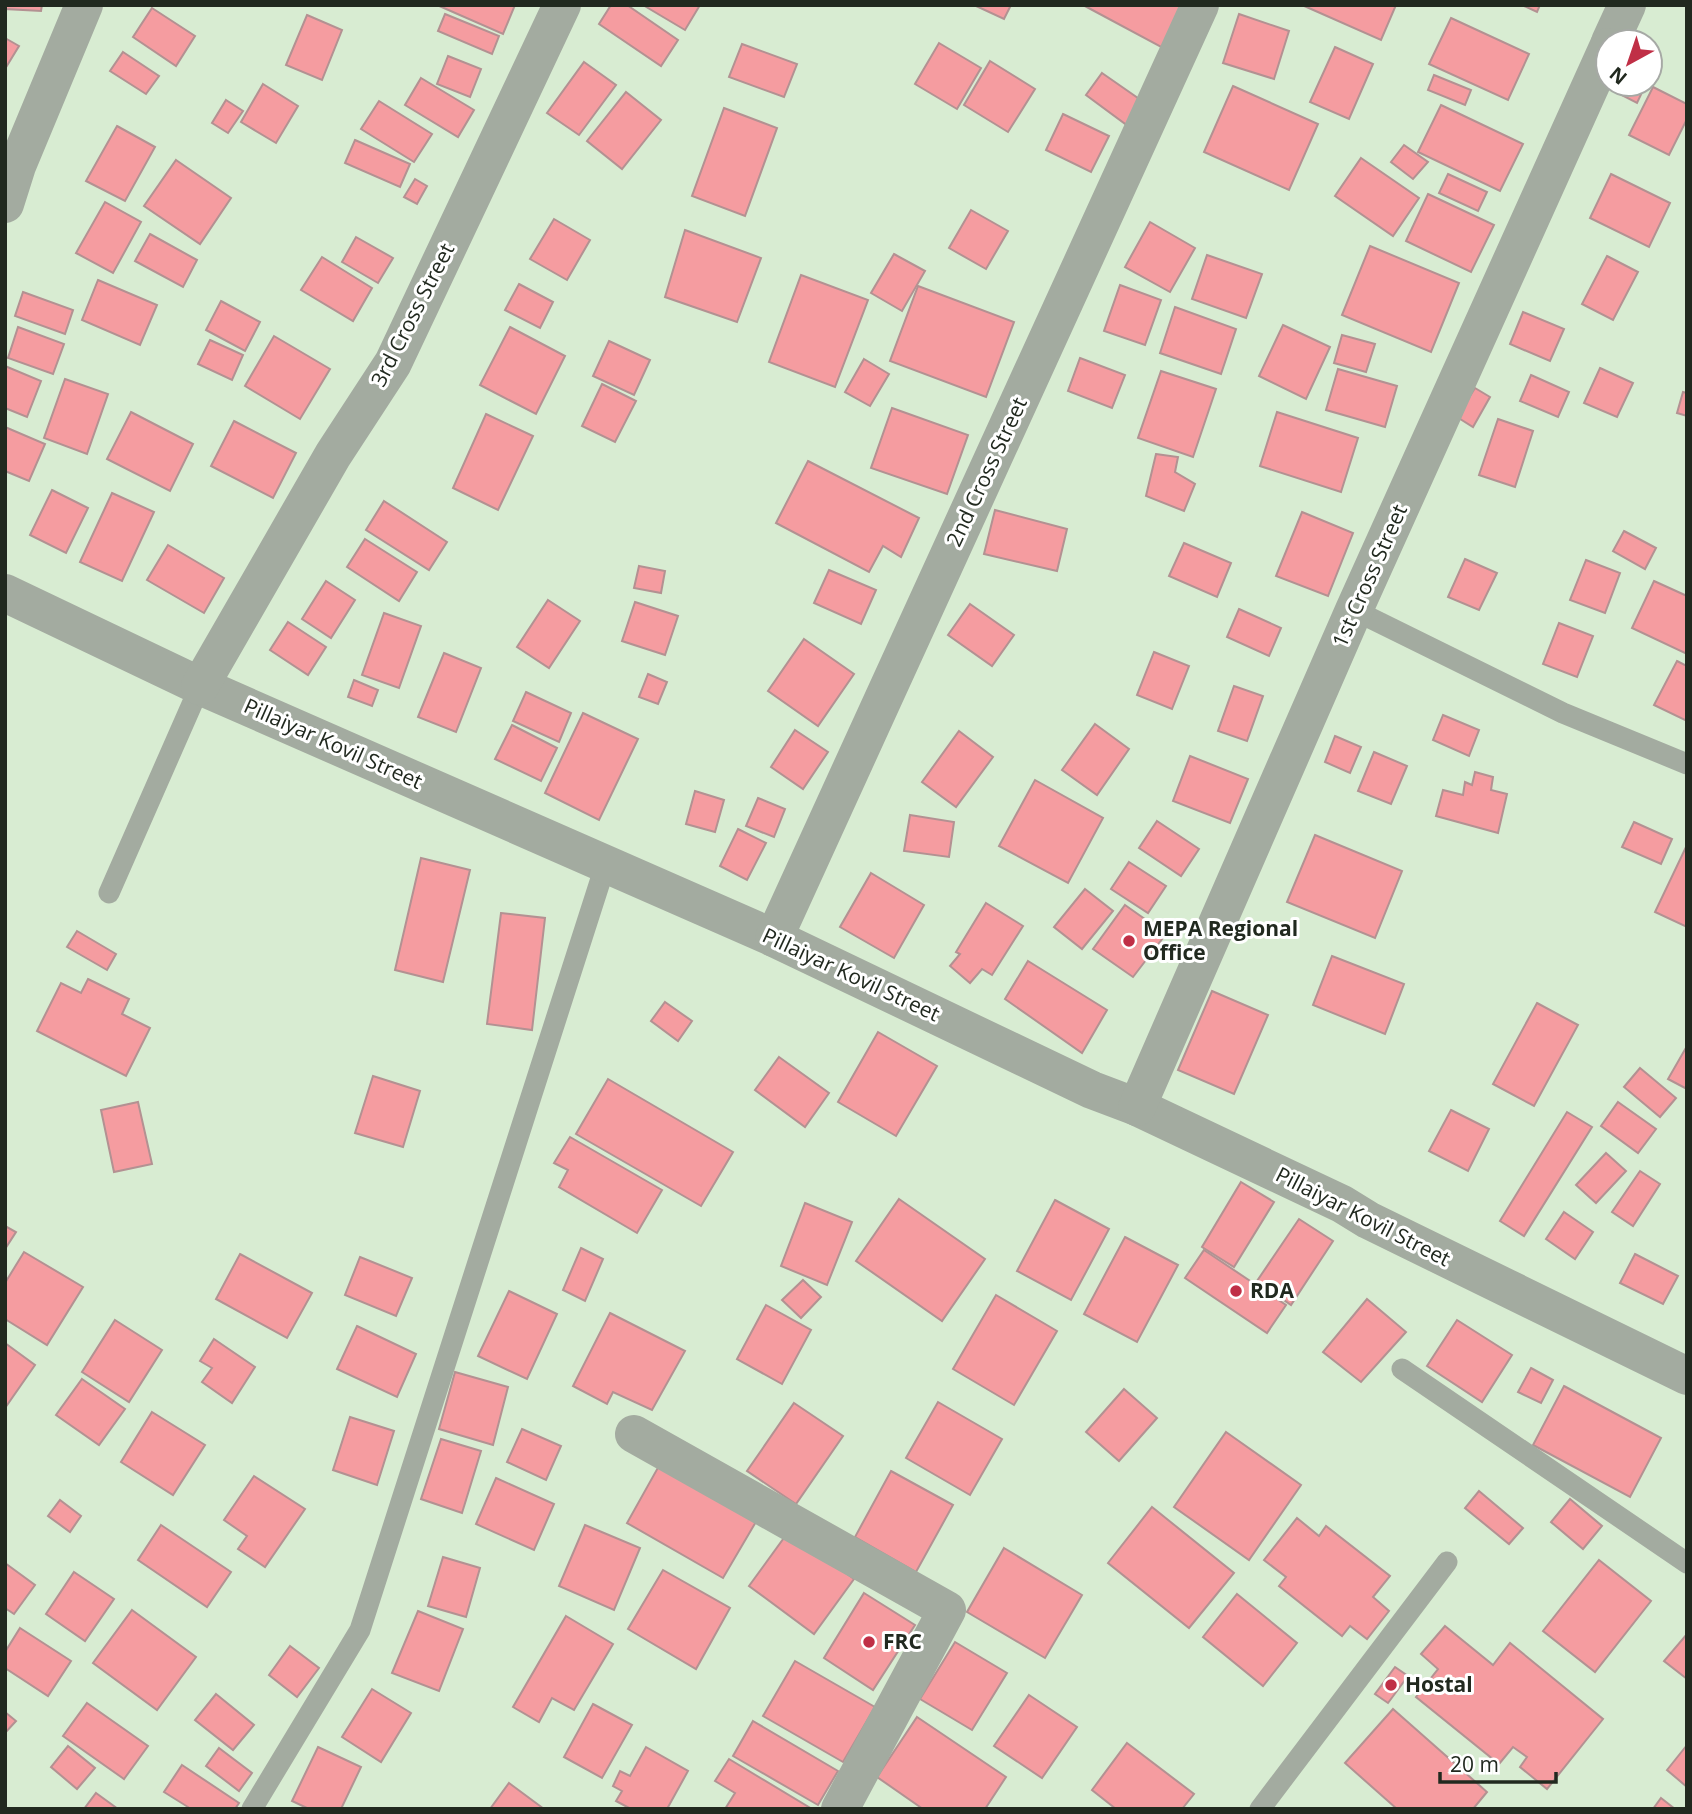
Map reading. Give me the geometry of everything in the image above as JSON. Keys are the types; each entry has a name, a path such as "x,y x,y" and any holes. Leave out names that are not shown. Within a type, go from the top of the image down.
{"street":[{"path":"5,204 17,166 84,5"},
{"name":"3rd Cross Street","path":"200,686 333,455 393,363 562,5"},
{"name":"2nd Cross Street","path":"774,938 1200,5"},
{"path":"1617,28 1627,5"},
{"name":"1st Cross Street","path":"1138,1107 1354,610 1594,78"},
{"name":"Pillaiyar Kovil Street","path":"5,593 200,686 774,938 1092,1090 1138,1107 1342,1204 1368,1220 1687,1376"},
{"path":"634,1434 947,1610 840,1809"}],"lane":[{"path":"1354,610 1563,713 1687,764"},
{"path":"109,893 200,686"},
{"path":"252,1809 360,1630 606,863"},
{"path":"1402,1369 1687,1563"},
{"path":"1260,1809 1447,1562"}],"building":[{"path":"5,5 42,5 41,11 5,9"},
{"path":"437,5 515,5 503,34"},
{"path":"611,5 627,5 678,40 661,66 599,24"},
{"path":"643,5 700,5 685,30"},
{"path":"974,5 1011,5 1004,19"},
{"path":"1083,5 1186,5 1163,48"},
{"path":"1302,5 1396,5 1381,40"},
{"path":"1522,5 1540,5 1537,12"},
{"path":"152,8 195,36 176,66 133,37"},
{"path":"445,14 499,36 492,54 438,31"},
{"path":"1239,14 1289,31 1274,79 1223,63"},
{"path":"307,15 342,30 322,80 286,65"},
{"path":"1451,18 1529,54 1508,100 1429,64"},
{"path":"5,38 19,46 5,69"},
{"path":"939,43 981,68 957,109 915,84"},
{"path":"742,44 797,64 784,97 729,77"},
{"path":"1335,47 1373,64 1349,119 1310,102"},
{"path":"123,52 159,76 146,94 110,71"},
{"path":"448,56 481,69 470,97 437,84"},
{"path":"990,61 1035,89 1008,132 964,105"},
{"path":"584,62 616,85 579,135 547,113"},
{"path":"1102,73 1145,103 1128,126 1086,95"},
{"path":"1434,75 1471,90 1465,105 1428,90"},
{"path":"421,78 474,110 458,137 405,105"},
{"path":"263,84 298,106 276,143 241,122"},
{"path":"1233,86 1318,124 1289,190 1204,152"},
{"path":"626,92 661,120 622,169 587,141"},
{"path":"1664,92 1687,104 1687,119 1669,155 1629,135 1648,98 1664,98"},
{"path":"226,100 243,111 228,133 212,123"},
{"path":"379,101 432,134 414,162 361,129"},
{"path":"1441,105 1523,144 1500,191 1418,152"},
{"path":"724,108 777,128 745,216 692,196"},
{"path":"1063,114 1109,136 1091,172 1046,150"},
{"path":"117,126 155,147 125,201 86,181"},
{"path":"355,140 410,164 400,187 345,163"},
{"path":"1404,145 1428,162 1413,179 1391,162"},
{"path":"1361,158 1419,198 1393,236 1335,196"},
{"path":"176,160 231,198 200,244 144,206"},
{"path":"1448,174 1487,192 1478,211 1439,193"},
{"path":"1611,174 1670,203 1649,247 1590,218"},
{"path":"415,179 427,186 417,204 404,197"},
{"path":"1428,194 1494,225 1471,272 1406,241"},
{"path":"105,202 141,222 113,273 76,253"},
{"path":"971,210 1008,231 986,269 949,248"},
{"path":"554,219 590,240 567,280 530,259"},
{"path":"1150,222 1195,248 1170,292 1125,267"},
{"path":"685,230 761,258 737,322 665,297"},
{"path":"150,234 197,260 183,287 135,261"},
{"path":"356,237 393,258 378,283 342,262"},
{"path":"1370,246 1459,283 1431,352 1342,315"},
{"path":"894,254 925,271 902,311 871,293"},
{"path":"1207,255 1262,274 1246,318 1192,299"},
{"path":"1607,256 1638,272 1613,320 1582,304"},
{"path":"322,257 372,288 353,321 301,290"},
{"path":"801,275 868,300 835,387 769,362"},
{"path":"98,280 157,305 140,345 82,320"},
{"path":"519,284 553,302 540,328 505,310"},
{"path":"1120,285 1161,300 1145,345 1104,331"},
{"path":"918,286 1014,322 986,397 890,361"},
{"path":"23,292 73,310 65,334 15,316"},
{"path":"221,301 260,322 245,351 206,330"},
{"path":"1175,307 1236,329 1221,374 1160,353"},
{"path":"1523,312 1564,329 1550,361 1510,344"},
{"path":"1283,325 1330,347 1306,399 1259,376"},
{"path":"18,327 64,344 53,374 8,358"},
{"path":"510,327 565,356 536,414 480,385"},
{"path":"1342,335 1375,344 1366,372 1334,363"},
{"path":"274,336 330,369 300,419 245,386"},
{"path":"210,340 243,355 232,380 198,364"},
{"path":"609,341 650,360 634,395 593,376"},
{"path":"1080,358 1125,375 1112,408 1068,391"},
{"path":"864,359 889,374 870,406 845,392"},
{"path":"5,366 41,381 27,417 5,408"},
{"path":"1600,368 1633,383 1617,417 1584,403"},
{"path":"1338,369 1397,386 1385,427 1326,410"},
{"path":"1161,371 1216,389 1193,457 1138,438"},
{"path":"1531,375 1569,392 1558,417 1520,401"},
{"path":"65,379 108,394 87,454 44,438"},
{"path":"602,384 636,401 615,442 582,426"},
{"path":"1475,388 1490,397 1473,427 1457,417"},
{"path":"1683,392 1687,393 1687,416 1677,413"},
{"path":"892,408 968,435 947,494 871,468"},
{"path":"131,412 193,444 170,491 107,459"},
{"path":"1277,412 1358,438 1341,492 1260,466"},
{"path":"486,414 533,436 498,510 453,488"},
{"path":"1498,419 1533,431 1515,487 1479,475"},
{"path":"234,421 296,453 273,498 211,466"},
{"path":"5,427 45,444 29,481 5,471"},
{"path":"1156,454 1178,457 1175,472 1195,484 1184,511 1146,496"},
{"path":"808,461 919,518 901,557 883,546 869,572 776,523"},
{"path":"52,490 88,508 66,553 30,535"},
{"path":"112,493 154,512 122,581 80,562"},
{"path":"384,501 447,542 429,570 366,530"},
{"path":"995,510 1067,529 1057,571 984,554"},
{"path":"1302,512 1353,533 1328,596 1276,576"},
{"path":"1624,531 1656,548 1645,569 1613,551"},
{"path":"365,539 417,572 399,601 347,567"},
{"path":"1184,543 1231,563 1217,597 1169,576"},
{"path":"168,545 224,578 204,613 147,580"},
{"path":"1465,559 1497,573 1479,610 1448,597"},
{"path":"1586,560 1620,573 1605,613 1570,600"},
{"path":"639,566 665,571 661,593 634,588"},
{"path":"829,570 876,590 861,624 814,603"},
{"path":"326,581 355,600 331,638 302,619"},
{"path":"1654,581 1687,596 1687,654 1632,628"},
{"path":"548,600 580,621 549,668 517,647"},
{"path":"635,602 678,616 665,655 622,641"},
{"path":"970,604 1014,635 992,666 948,635"},
{"path":"1239,609 1281,628 1269,656 1227,637"},
{"path":"384,613 421,626 399,688 362,675"},
{"path":"288,622 326,647 308,675 270,650"},
{"path":"1559,623 1593,636 1577,677 1543,664"},
{"path":"804,639 854,674 818,726 768,691"},
{"path":"1154,652 1189,666 1172,709 1137,695"},
{"path":"444,653 481,668 456,732 418,717"},
{"path":"1677,661 1687,666 1687,721 1654,705"},
{"path":"648,674 667,682 658,704 639,697"},
{"path":"354,680 378,690 372,706 348,697"},
{"path":"1234,686 1263,696 1247,741 1218,731"},
{"path":"526,692 571,713 559,742 513,721"},
{"path":"583,713 638,739 599,820 545,793"},
{"path":"1443,715 1479,730 1469,756 1433,740"},
{"path":"1095,724 1129,749 1097,795 1062,770"},
{"path":"512,725 557,748 541,781 495,759"},
{"path":"795,730 828,752 803,789 771,767"},
{"path":"959,731 993,757 956,807 922,782"},
{"path":"1335,736 1361,747 1350,773 1325,762"},
{"path":"1374,752 1407,766 1391,804 1358,791"},
{"path":"1190,756 1248,779 1230,823 1173,801"},
{"path":"1475,772 1493,777 1491,790 1507,794 1498,833 1436,816 1443,790 1463,795 1465,782 1472,785"},
{"path":"1035,780 1103,818 1068,883 999,846"},
{"path":"695,791 724,800 715,832 686,824"},
{"path":"758,798 785,809 774,837 746,826"},
{"path":"910,815 954,822 949,857 904,851"},
{"path":"1157,821 1199,849 1181,876 1139,848"},
{"path":"1634,822 1672,839 1661,864 1622,847"},
{"path":"738,829 766,843 747,880 720,866"},
{"path":"1315,835 1402,871 1375,938 1287,902"},
{"path":"1687,847 1687,927 1655,912"},
{"path":"421,858 470,870 443,982 395,970"},
{"path":"1129,862 1166,886 1148,913 1111,889"},
{"path":"871,873 924,905 894,958 840,927"},
{"path":"1085,889 1113,911 1082,949 1054,927"},
{"path":"986,903 1023,926 992,975 982,969 970,983 950,966 960,954 956,952"},
{"name":"MEPA Regional Office","path":"1125,905 1166,934 1133,977 1093,949"},
{"path":"501,913 545,918 532,1030 487,1024"},
{"path":"77,931 116,954 107,970 67,947"},
{"path":"1332,956 1404,984 1385,1034 1313,1005"},
{"path":"1028,961 1107,1010 1082,1053 1005,999"},
{"path":"88,979 129,999 122,1014 150,1028 126,1076 37,1031 61,983 81,993"},
{"path":"1212,991 1268,1015 1234,1094 1178,1070"},
{"path":"665,1002 692,1021 678,1041 651,1021"},
{"path":"1537,1003 1578,1025 1534,1106 1493,1084"},
{"path":"878,1032 937,1066 896,1136 838,1102"},
{"path":"1687,1046 1687,1089 1668,1079"},
{"path":"779,1057 829,1093 805,1127 755,1090"},
{"path":"1640,1068 1676,1098 1660,1117 1624,1087"},
{"path":"373,1076 420,1091 403,1147 355,1133"},
{"path":"608,1079 733,1152 701,1206 576,1134"},
{"path":"138,1102 152,1164 114,1172 101,1110"},
{"path":"1618,1102 1656,1129 1638,1153 1601,1126"},
{"path":"1451,1110 1489,1129 1468,1171 1429,1151"},
{"path":"1567,1112 1592,1127 1524,1236 1500,1221"},
{"path":"570,1137 662,1190 637,1233 559,1187 568,1170 554,1163"},
{"path":"1606,1153 1626,1171 1596,1203 1576,1185"},
{"path":"1640,1171 1660,1184 1633,1226 1612,1212"},
{"name":"RDA","path":"1241,1182 1274,1202 1234,1267 1202,1247"},
{"path":"899,1199 985,1259 942,1321 856,1261"},
{"path":"1055,1200 1109,1229 1071,1300 1017,1271"},
{"path":"805,1203 852,1222 827,1285 781,1266"},
{"path":"1564,1212 1593,1232 1575,1259 1546,1239"},
{"name":"RDA","path":"1299,1219 1333,1241 1291,1305 1257,1281"},
{"path":"5,1226 16,1232 5,1249"},
{"path":"1125,1237 1178,1265 1137,1342 1084,1314"},
{"path":"581,1248 603,1259 585,1301 563,1290"},
{"name":"RDA","path":"1204,1250 1286,1305 1267,1333 1185,1278"},
{"path":"24,1252 83,1287 47,1345 5,1319 5,1283"},
{"path":"240,1254 312,1293 287,1338 216,1299"},
{"path":"1635,1254 1678,1276 1663,1304 1620,1283"},
{"path":"360,1257 412,1278 396,1316 345,1295"},
{"path":"803,1280 821,1297 801,1318 782,1300"},
{"path":"509,1291 557,1314 527,1379 478,1356"},
{"path":"996,1295 1057,1331 1014,1405 953,1369"},
{"path":"1367,1299 1406,1332 1361,1382 1323,1352"},
{"path":"766,1305 811,1330 782,1384 737,1359"},
{"path":"610,1313 685,1351 652,1410 613,1392 607,1404 573,1386"},
{"path":"115,1320 162,1350 129,1402 82,1372"},
{"path":"1457,1320 1512,1355 1482,1402 1427,1366"},
{"path":"357,1326 416,1354 397,1397 337,1369"},
{"path":"214,1339 255,1367 232,1403 202,1382 212,1368 200,1361"},
{"path":"5,1343 35,1365 5,1408"},
{"path":"1531,1368 1553,1380 1541,1403 1518,1392"},
{"path":"455,1372 508,1387 493,1445 439,1429"},
{"path":"82,1379 125,1409 99,1445 56,1415"},
{"path":"1564,1386 1661,1438 1630,1497 1533,1445"},
{"path":"1124,1389 1157,1418 1119,1461 1086,1432"},
{"path":"938,1402 1002,1439 970,1495 906,1458"},
{"path":"794,1403 843,1436 796,1504 747,1471"},
{"path":"152,1412 205,1445 173,1495 121,1462"},
{"path":"350,1417 394,1431 377,1485 333,1470"},
{"path":"522,1429 561,1446 546,1480 507,1462"},
{"path":"1226,1432 1301,1485 1249,1560 1174,1507"},
{"path":"441,1439 481,1451 462,1513 421,1499"},
{"path":"660,1464 757,1520 723,1578 627,1523"},
{"path":"891,1471 953,1505 916,1572 855,1537"},
{"path":"254,1476 305,1509 265,1567 238,1549 247,1536 224,1520"},
{"path":"496,1478 554,1504 534,1550 476,1524"},
{"path":"1479,1491 1523,1528 1509,1544 1465,1508"},
{"path":"1570,1499 1602,1526 1583,1549 1551,1522"},
{"path":"60,1500 81,1516 70,1532 48,1516"},
{"path":"1152,1507 1234,1573 1189,1628 1108,1563"},
{"path":"1297,1518 1319,1536 1326,1526 1390,1576 1373,1597 1389,1611 1367,1639 1350,1626 1342,1636 1279,1586 1286,1577 1264,1560"},
{"path":"161,1525 231,1572 207,1607 138,1560"},
{"path":"585,1525 640,1548 614,1610 559,1586"},
{"path":"789,1531 854,1579 814,1634 749,1586"},
{"path":"1004,1548 1082,1595 1045,1658 967,1612"},
{"path":"443,1557 480,1568 466,1617 428,1606"},
{"path":"1599,1560 1651,1601 1595,1672 1543,1631"},
{"path":"5,1563 35,1585 14,1614 5,1608"},
{"path":"663,1570 730,1608 696,1669 628,1629"},
{"path":"74,1572 114,1599 85,1641 46,1614"},
{"name":"FRC","path":"864,1593 915,1625 873,1690 824,1658"},
{"path":"1237,1594 1297,1643 1263,1686 1203,1637"},
{"path":"132,1610 196,1657 157,1710 93,1663"},
{"path":"418,1611 463,1629 439,1691 392,1673"},
{"path":"566,1616 613,1644 574,1710 552,1698 539,1722 513,1707"},
{"path":"1445,1626 1493,1665 1510,1643 1603,1719 1547,1789 1520,1767 1527,1757 1513,1747 1499,1764 1416,1697 1438,1669 1421,1654"},
{"path":"20,1628 71,1661 48,1696 5,1668 5,1652"},
{"path":"1687,1634 1687,1679 1664,1661"},
{"path":"955,1642 1007,1673 972,1730 920,1699"},
{"path":"290,1646 319,1668 297,1697 269,1675"},
{"path":"795,1661 875,1707 843,1762 763,1716"},
{"name":"Hostal","path":"1395,1667 1408,1676 1388,1703 1375,1694"},
{"path":"372,1689 411,1713 381,1762 342,1737"},
{"path":"216,1694 254,1725 233,1750 195,1720"},
{"path":"1029,1695 1077,1727 1042,1778 994,1746"},
{"path":"87,1703 148,1746 124,1779 63,1736"},
{"path":"593,1704 632,1725 602,1778 564,1757"},
{"path":"1393,1709 1487,1792 1473,1809 1397,1809 1345,1763"},
{"path":"5,1712 16,1721 5,1733"},
{"path":"917,1717 1006,1777 985,1809 923,1809 877,1777"},
{"path":"753,1721 838,1771 818,1805 733,1756"},
{"path":"1127,1743 1194,1794 1182,1809 1116,1809 1092,1790"},
{"path":"1687,1745 1687,1787 1667,1770"},
{"path":"68,1746 95,1768 77,1789 51,1767"},
{"path":"318,1747 361,1767 341,1809 309,1809 292,1801"},
{"path":"646,1747 688,1771 667,1809 631,1809 616,1801 622,1791 613,1786 620,1771 630,1776"},
{"path":"219,1748 252,1773 239,1791 206,1766"},
{"path":"729,1759 812,1809 725,1809 735,1793 715,1781"},
{"path":"182,1765 239,1803 235,1809 187,1809 188,1807 164,1792"},
{"path":"509,1783 544,1809 490,1809"},
{"path":"96,1793 118,1809 84,1809"},
{"path":"1661,1798 1675,1809 1653,1809"}],"place":[{"name":"MEPA Regional Office","path":"1129,941"},
{"name":"RDA","path":"1236,1291"},
{"name":"FRC","path":"869,1642"},
{"name":"Hostal","path":"1391,1685"}]}
